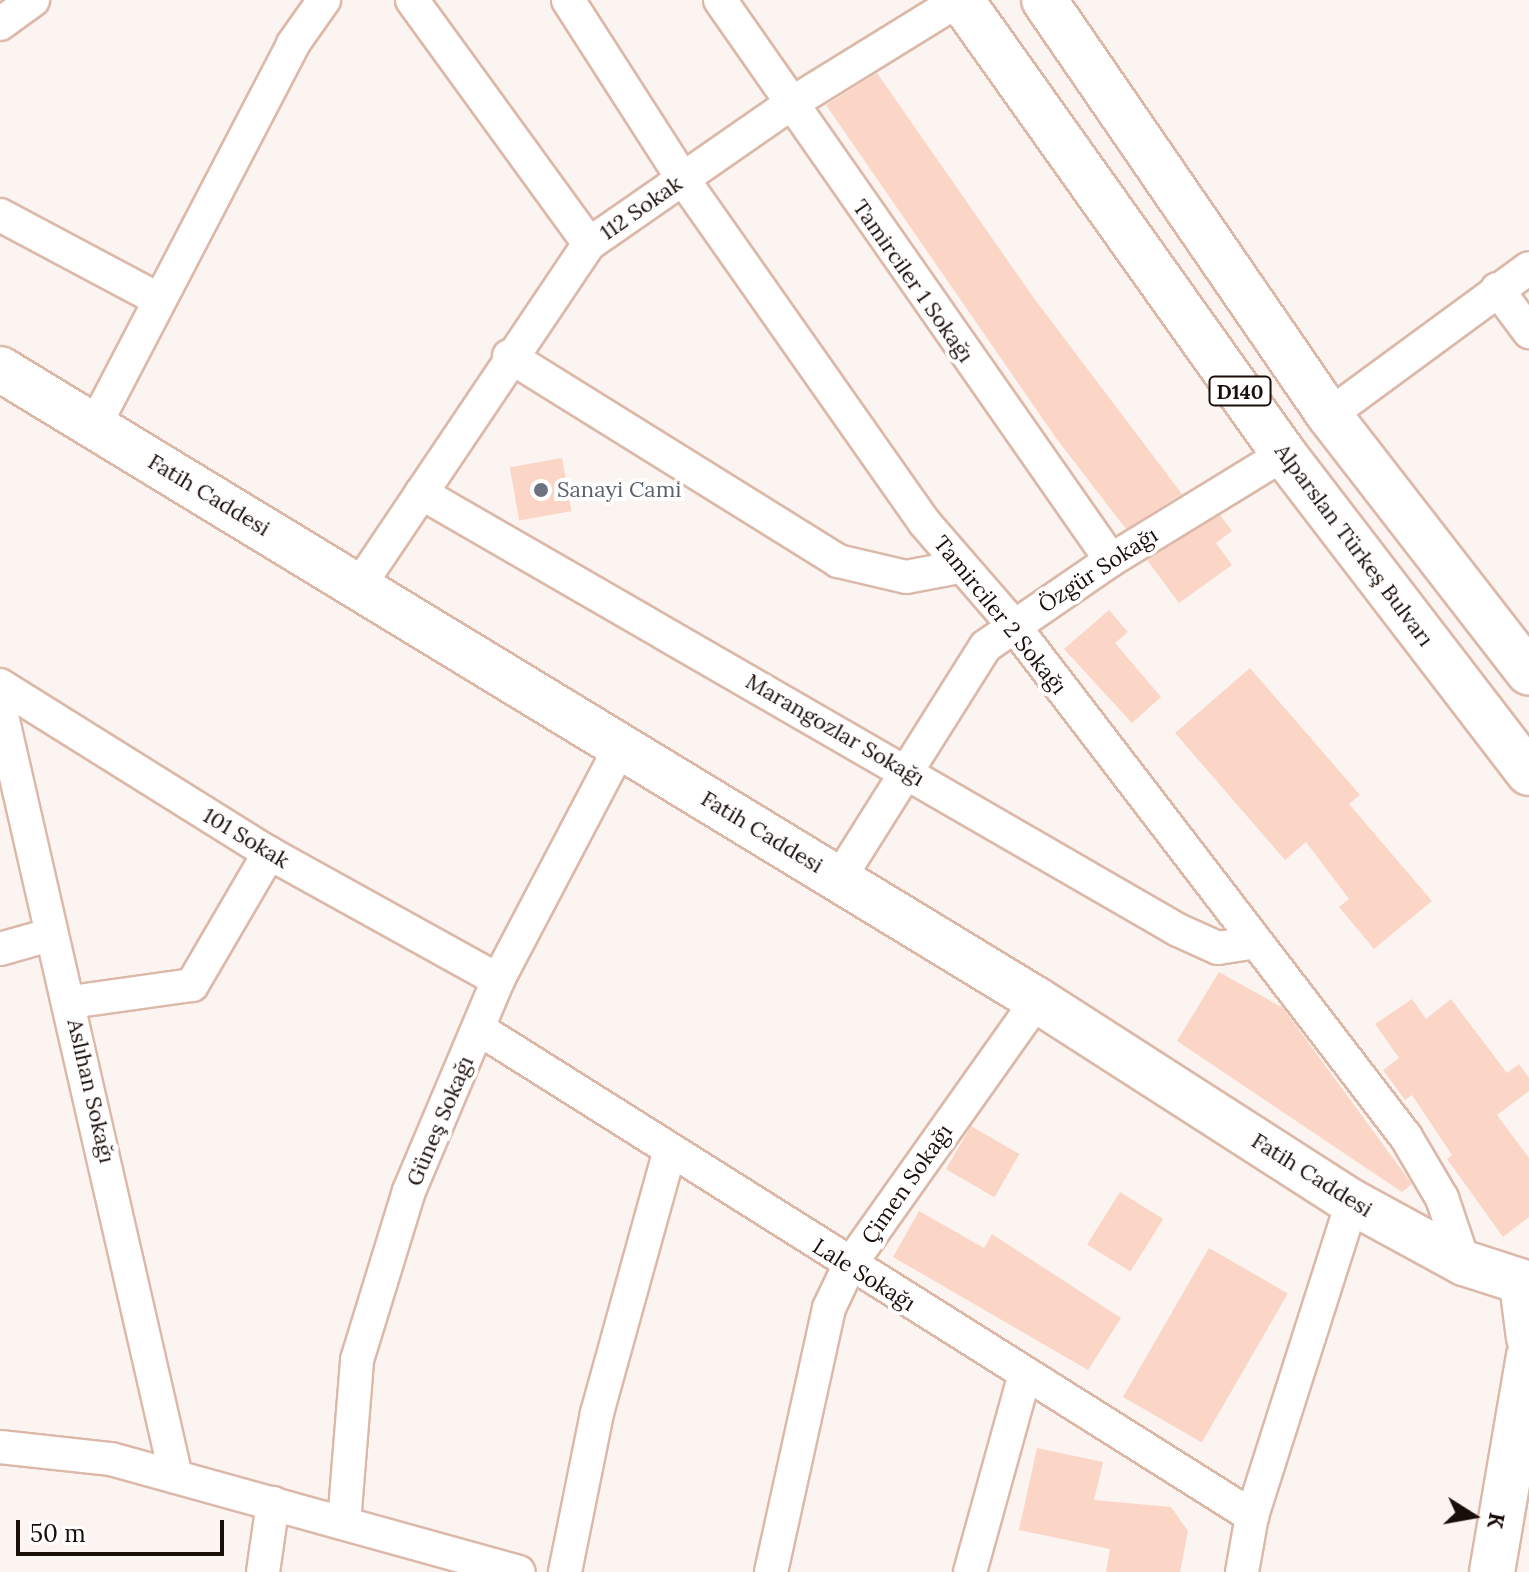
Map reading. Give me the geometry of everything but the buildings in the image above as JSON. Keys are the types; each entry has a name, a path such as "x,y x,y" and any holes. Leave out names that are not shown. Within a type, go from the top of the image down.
{"main road":[{"name":"Alparslan Türkeş Bulvarı","path":"960,0 1284,454 1529,773"},
{"name":"D140","path":"1044,0 1329,415 1529,673"},
{"name":"Fatih Caddesi","path":"0,369 1037,1000 1352,1202 1464,1263 1526,1284"},
{"path":"1526,1284 1529,1338"},
{"path":"1492,1572 1529,1356"}],"street":[{"path":"0,24 33,0"},
{"path":"95,425 293,44 324,0"},
{"path":"412,0 589,244"},
{"name":"Tamirciler 2 Sokağı","path":"568,0 683,179 959,567 1014,626 1406,1137 1442,1198 1464,1263"},
{"name":"Tamirciler 1 Sokağı","path":"720,0 789,105 1111,560"},
{"name":"112 Sokak","path":"359,586 509,356 589,244 789,105 960,0"},
{"path":"0,215 158,299"},
{"path":"1329,415 1529,268"},
{"path":"1497,289 1529,332"},
{"path":"509,356 838,561 906,577 959,567"},
{"name":"Özgür Sokağı","path":"839,879 986,646 1111,560 1284,454"},
{"name":"Marangozlar Sokağı","path":"421,493 1178,930 1218,948 1254,942"},
{"name":"101 Sokak","path":"0,685 269,853 498,980"},
{"name":"Aslıhan Sokağı","path":"0,707 49,935 71,1002 176,1477"},
{"name":"Güneş Sokağı","path":"344,1523 357,1360 409,1191 498,980 621,746"},
{"path":"71,1002 192,985 269,853"},
{"path":"0,949 49,935"},
{"name":"Çimen Sokağı","path":"771,1572 829,1308 849,1266 1037,1000"},
{"name":"Lale Sokağı","path":"479,1029 669,1154 1252,1516"},
{"path":"565,1572 597,1413 669,1154"},
{"path":"1242,1572 1252,1516 1352,1202"},
{"path":"970,1572 1025,1374"},
{"path":"0,1447 111,1459 519,1572"},
{"path":"263,1572 273,1503"}],"place":[{"name":"Sanayi Cami","path":"541,490"}]}
